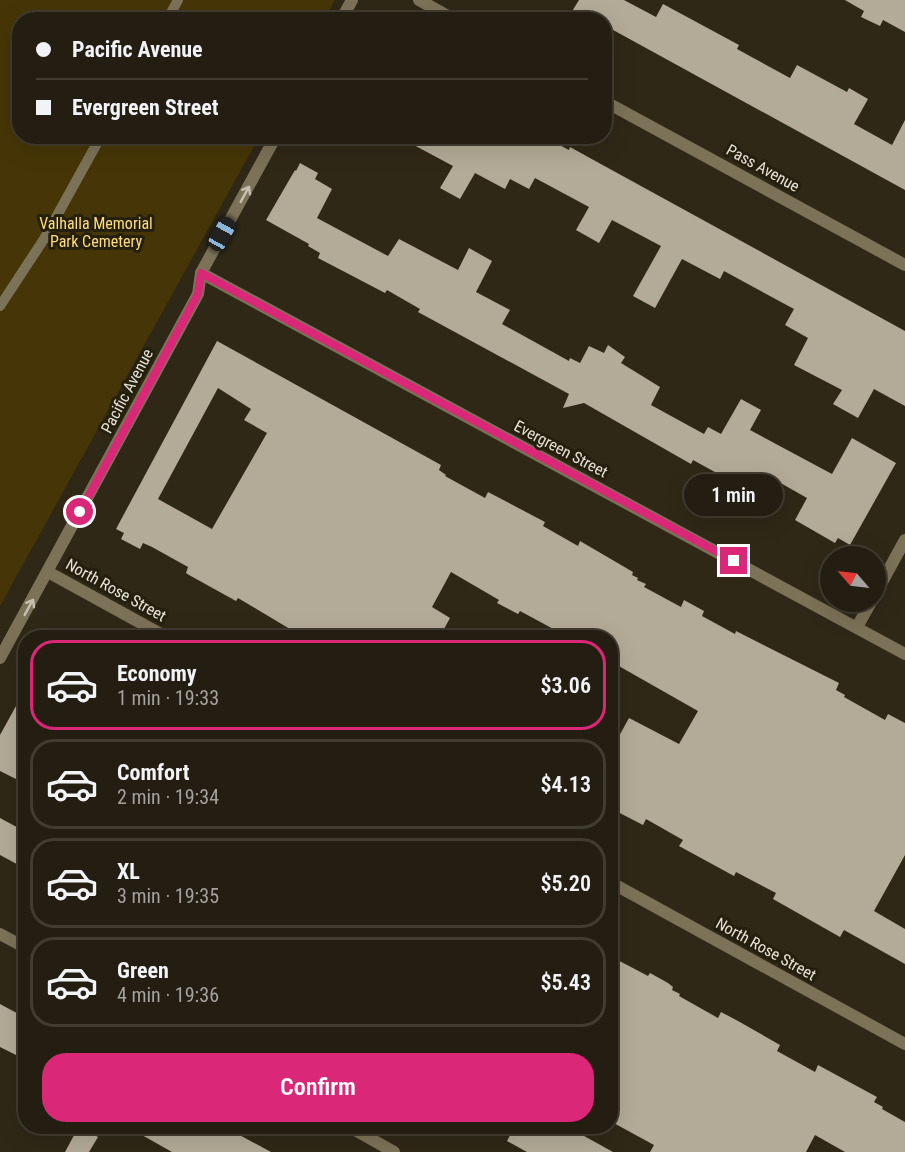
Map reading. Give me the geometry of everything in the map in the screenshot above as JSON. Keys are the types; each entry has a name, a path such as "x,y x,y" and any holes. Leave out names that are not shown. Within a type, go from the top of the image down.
{"street":[{"path":"419,0 441,12"},
{"name":"Pass Avenue","path":"612,105 905,265"},
{"name":"Pacific Avenue","path":"0,658 198,294 201,273 272,144"},
{"name":"Evergreen Street","path":"201,273 905,654"},
{"path":"886,575 905,540"},
{"name":"North Rose Street","path":"48,572 153,630"},
{"path":"857,627 865,612"},
{"name":"North Rose Street","path":"618,886 905,1044"},
{"path":"0,934 18,944"},
{"path":"362,1134 394,1152"}],"lane":[{"path":"0,306 44,238 97,144"}],"green space":[{"name":"Valhalla Memorial Park Cemetery","path":"0,0 335,0 328,12 12,12 12,144 255,144 0,606"}],"building":[{"path":"579,0 624,0 656,17 663,4 739,45 737,49 790,78 797,65 847,92 849,88 868,99 854,124 892,145 905,120 905,190 612,29 612,12 572,12"},
{"path":"845,0 905,0 905,32 883,20 880,26 861,17 864,11"},
{"path":"412,144 557,144 569,150 570,147 905,331 905,406 874,389 858,418 833,404 842,390 794,365 808,338 785,325 794,309 724,271 720,279 682,259 655,308 633,296 661,246 612,220 599,243 576,230 589,207 535,178 529,189 510,179 505,189 475,173 460,199 440,188 453,166"},
{"path":"300,163 318,173 315,179 332,189 317,218 388,256 399,239 458,270 469,248 492,261 476,292 510,310 502,324 569,361 570,358 580,363 589,346 604,353 608,345 625,357 621,363 660,387 651,405 704,434 708,427 721,434 741,399 761,410 750,430 832,474 852,438 896,463 850,545 838,538 835,543 795,520 807,498 777,481 766,500 693,460 691,464 584,403 563,408 569,394 418,312 420,309 387,290 385,293 318,258 320,253 308,246 309,244 266,220"},
{"path":"217,341 441,465 439,470 445,476 485,498 488,492 545,522 543,526 578,546 580,541 633,572 632,575 638,578 637,580 646,584 644,587 681,607 684,600 704,611 702,616 735,634 736,631 839,683 836,690 845,695 844,697 885,720 888,714 905,723 905,855 874,911 905,929 905,964 844,930 840,937 773,899 776,893 736,872 734,876 679,846 683,840 646,819 643,825 618,812 618,738 629,718 679,744 698,711 618,666 618,630 555,630 520,611 518,614 497,603 499,600 451,572 432,607 450,618 443,630 292,630 238,598 236,601 189,575 186,573 188,567 152,547 143,543 140,549 121,539 124,533 116,529","holes":["218,388 251,409 244,420 267,433 212,529 158,499"]},
{"path":"18,702 18,780 0,771 0,735"},
{"path":"0,818 18,828 18,865 0,855"},
{"path":"618,960 648,976 650,973 668,983 673,987 672,990 680,994 679,996 718,1018 721,1012 738,1021 780,1045 777,1051 815,1072 818,1065 877,1097 874,1102 905,1122 905,1152 845,1152 815,1135 806,1152 650,1152 654,1145 618,1125"},
{"path":"0,1004 18,1014 18,1056 0,1047"},
{"path":"75,1134 93,1134 98,1137 89,1152 65,1152"},
{"path":"140,1134 238,1134 271,1152 172,1152"},
{"path":"511,1134 580,1134 613,1152 527,1152 507,1141"}],"route":[{"path":"80,512 198,294 201,273 734,561"}]}
